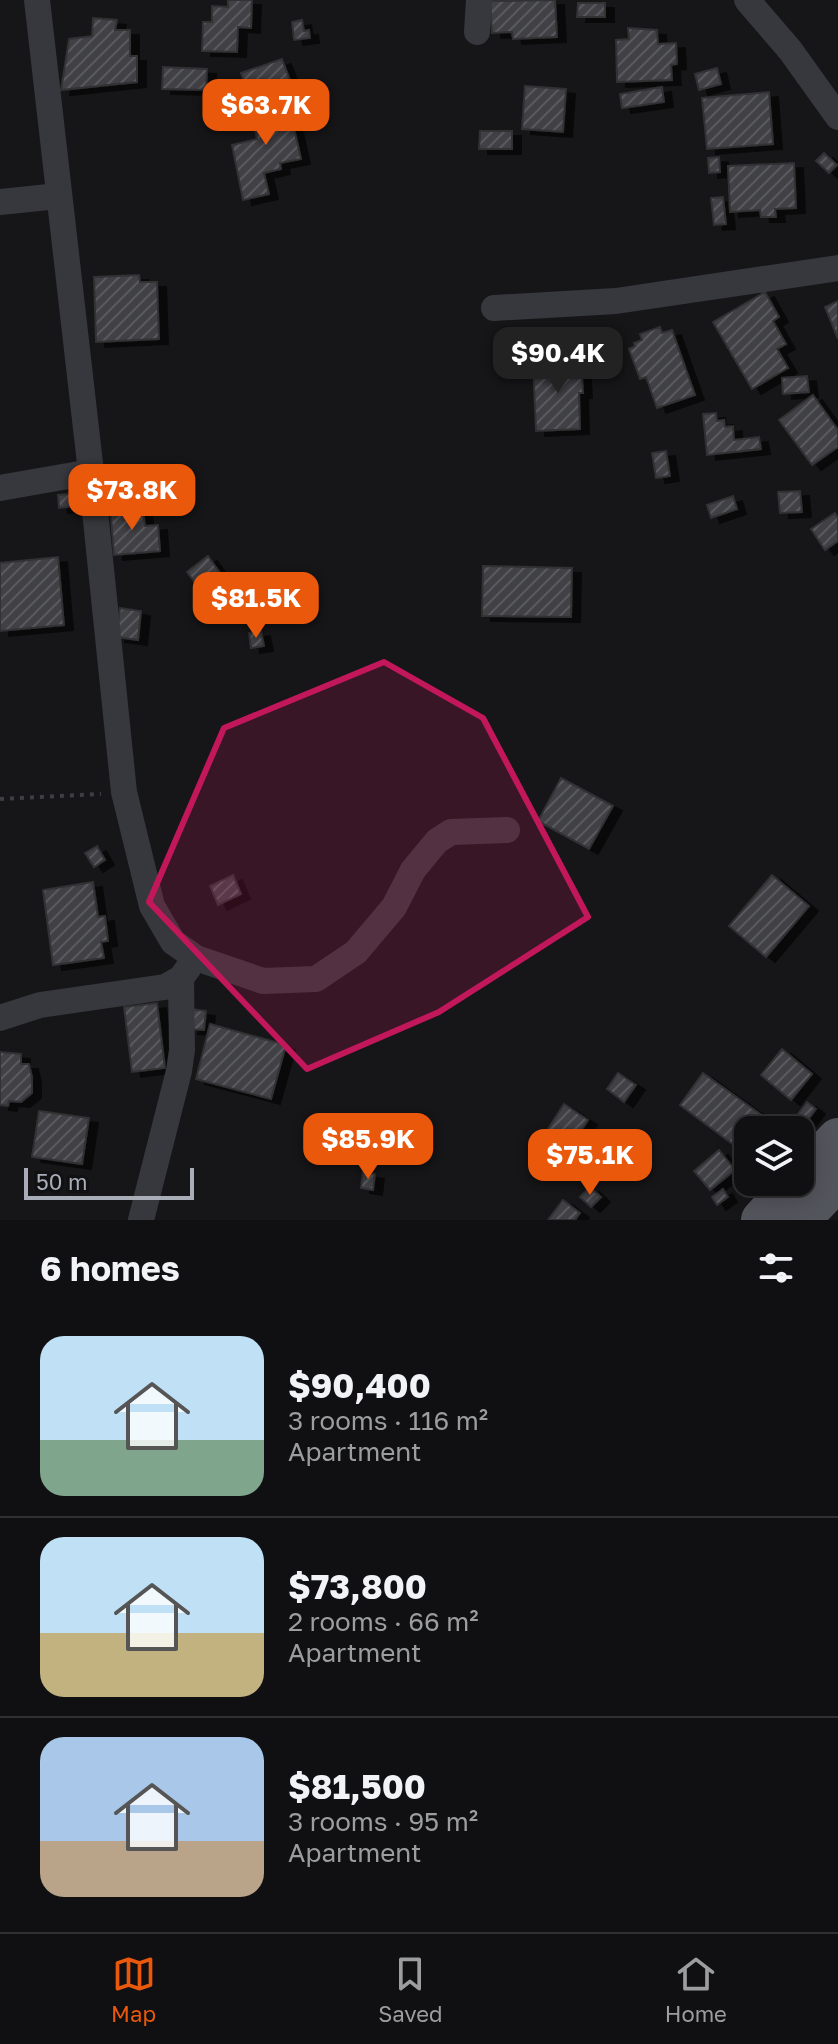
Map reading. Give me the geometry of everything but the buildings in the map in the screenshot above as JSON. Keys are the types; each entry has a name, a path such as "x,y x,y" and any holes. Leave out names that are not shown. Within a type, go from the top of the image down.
{"main road":[{"path":"814,1164 838,1139"},
{"path":"799,1220 838,1179"},
{"path":"762,1220 784,1196"}],"street":[{"path":"37,0 124,792 152,906 188,968 179,1071 141,1220"},
{"path":"477,32 479,0"},
{"path":"747,0 790,50 838,117"},
{"path":"0,202 58,196"},
{"path":"494,308 616,301 838,268"},
{"path":"0,488 91,472"},
{"path":"0,1018 40,1005 165,987 188,968 263,981 316,979 356,952 394,907 413,870 437,841 451,832 507,830"}],"path":[{"path":"0,799 124,792"}],"highlighted area":[{"path":"384,662 483,718 588,917 439,1012 307,1069 149,902 224,728"}]}
